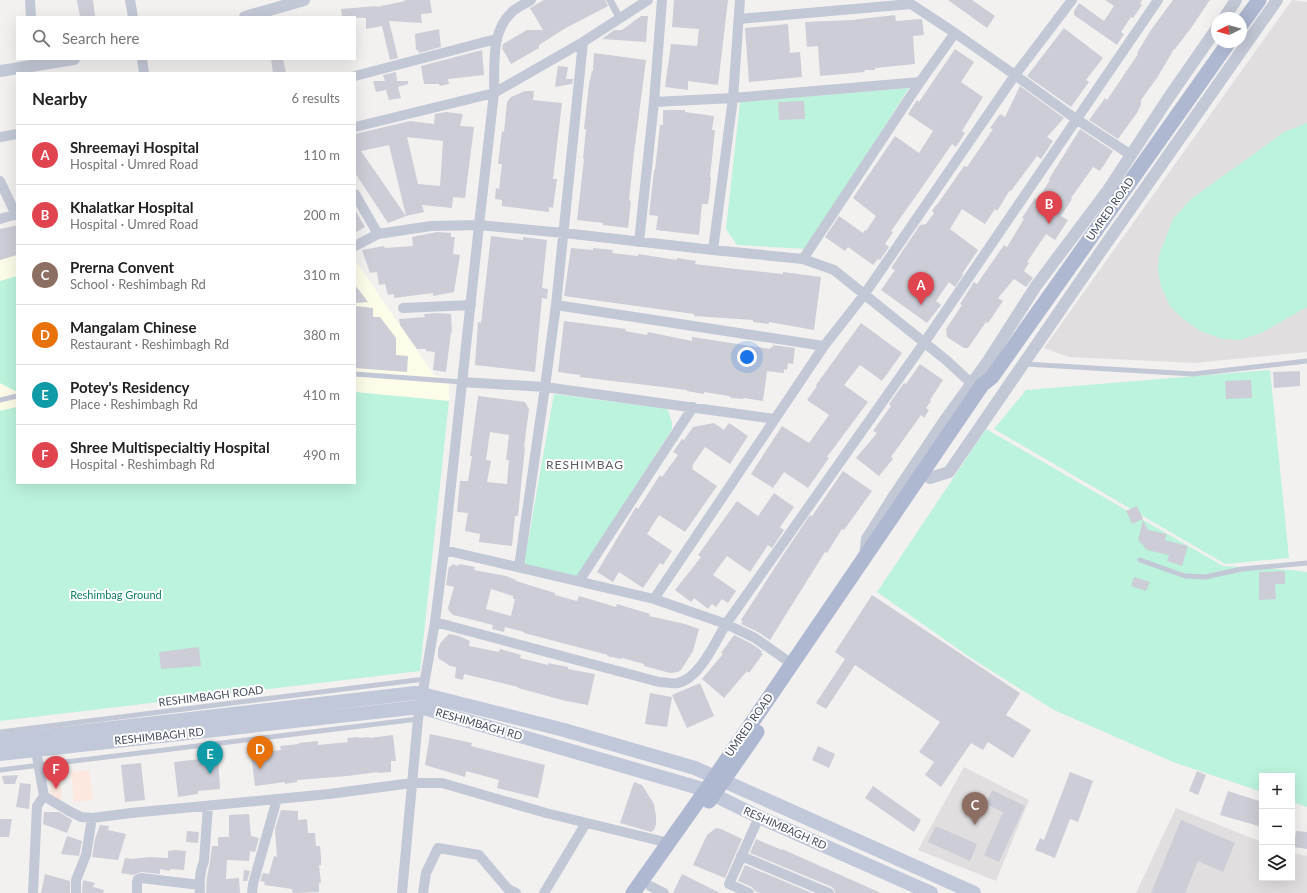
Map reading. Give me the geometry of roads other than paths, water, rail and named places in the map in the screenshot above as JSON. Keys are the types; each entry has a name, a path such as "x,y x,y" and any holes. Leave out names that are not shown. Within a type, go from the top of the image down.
{"main road":[{"path":"1247,17 1259,0"},
{"name":"UMRED ROAD","path":"719,778 792,664 834,610 865,557 982,385 992,377 1225,48"},
{"path":"633,893 673,845 834,610 930,478 990,391 992,377"},
{"path":"420,706 564,730 695,768 974,893"},
{"name":"RESHIMBAGH RD","path":"0,754 35,744 420,706 710,792 759,818 931,893"},
{"path":"0,741 35,744"},
{"path":"648,890 673,845"}],"street":[{"path":"30,0 31,16"},
{"path":"130,0 133,16"},
{"path":"248,16 304,0"},
{"path":"402,893 420,706 444,550 471,305 494,92 496,39 503,22 513,11 531,0"},
{"path":"610,0 620,19"},
{"path":"356,126 494,92 584,42 648,0"},
{"path":"639,242 654,102 662,0"},
{"path":"713,250 733,98 740,19 740,0"},
{"path":"654,599 824,346 864,295 1015,75 1072,0"},
{"path":"434,622 659,682 677,683 690,677 701,666 726,624 924,343 1158,0"},
{"path":"1228,12 1236,0"},
{"path":"930,478 949,472 1023,363 1277,0"},
{"path":"740,19 911,2 1076,119 1131,155"},
{"path":"803,259 920,82 955,33"},
{"path":"865,557 867,539 971,383 988,361 1036,286 1108,190 1175,88 1211,37"},
{"path":"356,76 496,39"},
{"path":"519,567 556,305 584,42"},
{"path":"0,71 35,62 61,60"},
{"path":"142,60 144,72"},
{"path":"654,102 733,98 920,82"},
{"path":"0,137 16,134"},
{"path":"0,181 16,215 0,219"},
{"path":"356,196 378,234"},
{"path":"356,245 378,234 431,226 479,225 803,259 834,270 946,360 971,383"},
{"path":"403,308 471,305"},
{"path":"556,305 824,346"},
{"path":"462,382 545,387 775,419"},
{"path":"579,581 693,407"},
{"path":"444,550 654,599 726,624 755,638 792,664"},
{"path":"33,893 37,806 44,796 35,744"},
{"path":"44,796 81,817 92,818 412,784 442,783 546,813 673,845"},
{"path":"252,893 253,884 277,799"},
{"path":"137,893 137,882 138,879 141,878 200,889 201,867 204,861 208,806"},
{"path":"76,893 76,880 86,855 92,818"},
{"path":"749,893 727,888 759,818"},
{"path":"544,893 586,823"},
{"path":"423,893 426,873 438,848 479,855 508,889 516,893"},
{"path":"741,856 828,893"},
{"path":"648,890 664,893"}],"lane":[{"path":"1023,363 1193,374 1307,361"},
{"path":"356,374 462,382"},
{"path":"0,400 16,396"},
{"path":"1140,560 1185,576 1205,577 1242,569 1307,563"},
{"name":"RESHIMBAGH ROAD","path":"0,732 425,679"},
{"path":"0,770 420,706"}],"place":[{"name":"Khalatkar Hospital","path":"1049,224"},
{"name":"Shreemayi Hospital","path":"921,305"},
{"name":"Mangalam Chinese","path":"260,769"},
{"name":"Potey's Residency","path":"210,774"},
{"name":"Shree Multispecialtiy Hospital","path":"56,789"},
{"name":"Prerna Convent","path":"975,825"}],"district":[{"name":"RESHIMBAG","path":"585,465"}],"park label":[{"name":"Reshimbag Ground","path":"116,595"}]}
